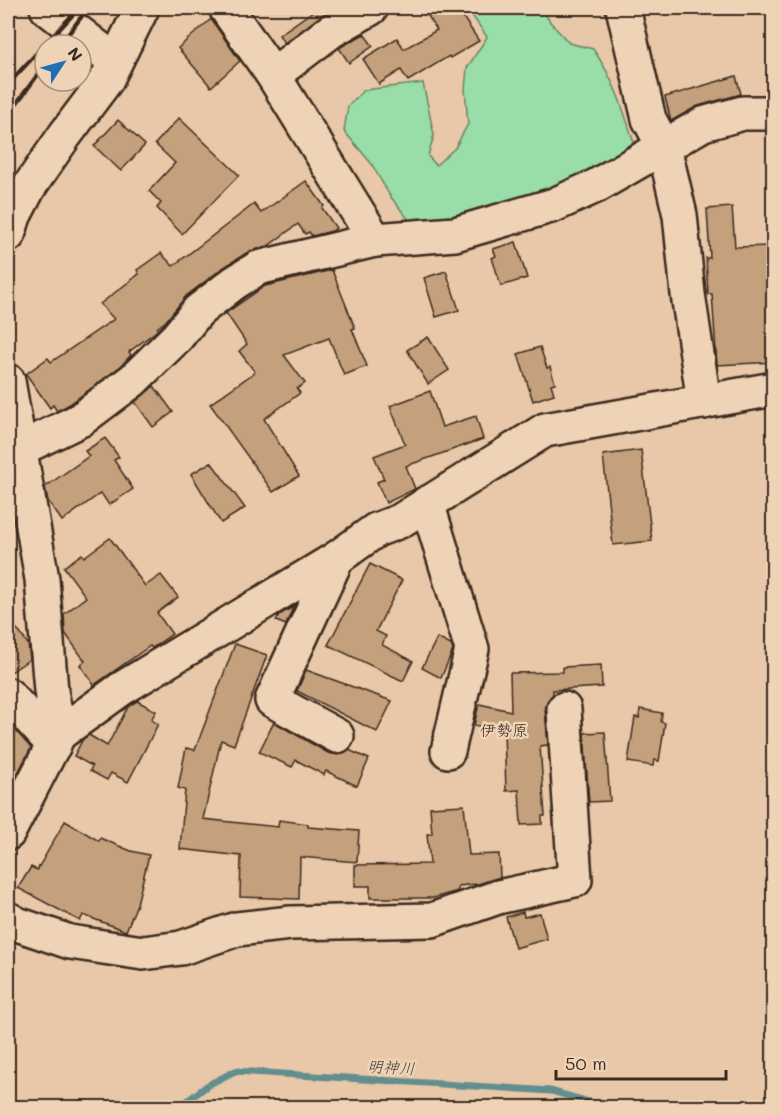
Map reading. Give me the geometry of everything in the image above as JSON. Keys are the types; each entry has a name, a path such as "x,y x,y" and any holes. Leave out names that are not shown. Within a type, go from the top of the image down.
{"street":[{"path":"47,8 115,60"},
{"path":"8,235 14,216 29,188 107,79 142,8"},
{"path":"226,8 273,75 375,240"},
{"path":"273,75 331,31 371,8"},
{"path":"623,8 649,119 664,147 680,215 688,294 704,402"},
{"path":"13,452 80,420 133,380 177,337 198,311 258,268 375,240 455,234 554,205 596,186 703,124 743,113 774,113"},
{"path":"8,381 13,452 42,579 56,739"},
{"path":"10,821 56,739 121,689 337,558 376,530 400,520 545,430 774,389"},
{"path":"428,503 472,649 448,751"},
{"path":"337,558 273,700 337,736"},
{"path":"8,695 56,739"},
{"path":"8,919 70,942 143,953 181,948 237,929 291,923 432,920 498,897 575,880 564,709"}],"green space":[{"path":"467,8 541,8 569,43 593,49 612,83 634,143 622,162 458,226 413,225 390,196 371,163 344,131 348,106 364,90 423,83 434,135 428,156 436,165 455,148 468,124 465,89 467,68 487,37"}],"building":[{"path":"311,8 334,8 284,43 279,35 313,11"},
{"path":"423,8 457,8 479,41 408,81 401,70 379,84 363,59 397,38 404,49 437,30"},
{"path":"211,19 240,61 211,87 178,48"},
{"path":"364,34 373,46 349,63 339,48"},
{"path":"736,76 741,94 698,106 671,121 665,97"},
{"path":"179,118 239,175 182,234 157,208 161,203 149,191 175,163 155,144"},
{"path":"118,120 145,145 121,171 94,146"},
{"path":"306,181 336,228 312,236 309,232 305,234 298,224 268,246 248,252 224,267 186,296 155,332 129,352 131,355 121,366 70,404 57,411 53,405 50,408 26,374 48,358 51,362 114,319 100,304 139,274 137,270 161,253 173,266 254,204 261,213"},
{"path":"732,207 735,247 769,246 770,290 774,290 774,362 717,365 712,294 708,294 706,258 710,258 707,209"},
{"path":"516,242 527,278 501,286 492,258 496,256 493,249"},
{"path":"332,270 367,366 344,375 329,338 284,355 305,383 297,389 300,393 264,419 299,476 273,492 210,404 255,372 239,351 247,344 226,313 265,286"},
{"path":"446,271 459,310 436,317 424,278"},
{"path":"428,337 449,370 428,384 407,350"},
{"path":"540,347 555,383 551,384 554,394 533,401 518,354"},
{"path":"154,386 173,412 153,427 135,402"},
{"path":"430,391 442,427 476,416 483,439 406,466 415,489 386,503 377,482 384,479 374,456 405,444 390,406"},
{"path":"105,438 119,457 114,460 133,489 109,505 101,493 62,521 48,501 45,487 89,456 85,451"},
{"path":"641,450 652,541 613,545 603,455"},
{"path":"211,462 245,508 221,523 191,474"},
{"path":"110,538 145,586 161,575 178,597 157,613 172,634 152,648 150,646 94,685 80,665 85,661 65,633 64,614 86,597 64,567 82,554 84,557"},
{"path":"370,564 402,580 376,631 386,636 382,645 413,661 403,681 328,645"},
{"path":"293,607 286,625 276,621 279,615"},
{"path":"8,617 28,644 30,659 8,674"},
{"path":"437,638 451,645 453,650 441,678 422,668"},
{"path":"235,644 267,655 234,745 221,740 203,819 278,827 279,820 308,824 308,827 359,831 357,862 300,857 299,899 240,897 241,856 180,849 185,790 178,788 186,748 195,750"},
{"path":"601,665 602,687 553,690 548,700 545,710 548,745 540,746 545,816 542,816 542,824 521,825 519,790 506,791 504,732 474,725 479,704 511,711 510,673 563,672 563,667"},
{"path":"306,670 392,701 377,732 297,691"},
{"path":"137,701 156,711 151,720 158,724 128,782 111,773 107,780 90,771 92,766 74,756 83,739 89,735 107,746 128,707"},
{"path":"640,709 662,713 661,722 665,723 659,761 654,760 653,766 628,762 635,717 639,718"},
{"path":"8,722 31,748 14,780 12,778 8,782"},
{"path":"274,722 328,753 338,755 349,750 369,759 357,786 326,771 324,775 296,760 292,767 259,752"},
{"path":"605,732 610,801 589,802 584,733"},
{"path":"464,805 469,855 499,854 500,877 478,884 458,886 458,891 433,898 370,898 370,886 355,886 355,865 430,864 427,834 432,834 430,807"},
{"path":"65,821 99,841 100,838 131,851 149,855 137,904 126,931 83,915 80,921 18,888 31,867 37,870"},
{"path":"523,912 524,917 540,913 547,939 515,948 506,917"}],"waterway":[{"name":"明神川","path":"178,1108 208,1085 235,1071 551,1091 610,1108"}],"railway":[{"path":"8,84 79,8"},
{"path":"69,33 85,12"},
{"path":"8,115 33,81"}],"district":[{"name":"伊勢原","path":"504,730"}]}
